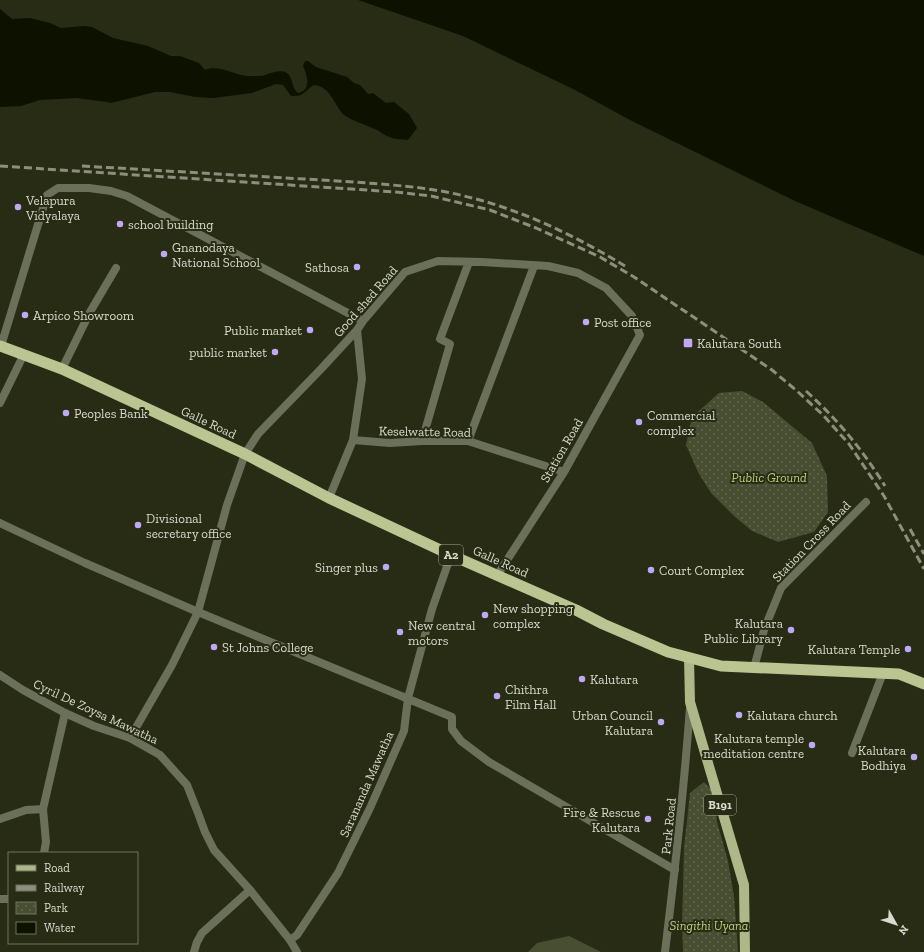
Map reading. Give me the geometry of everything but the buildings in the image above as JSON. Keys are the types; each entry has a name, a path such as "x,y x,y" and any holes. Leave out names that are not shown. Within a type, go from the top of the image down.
{"highway":[{"name":"Galle Road","path":"1,346 62,369 245,454 329,498 451,555 498,574 668,652 722,666 899,674 924,684"}],"main road":[{"name":"B191","path":"689,658 690,702 744,885 744,952"}],"street":[{"path":"1,346 46,195 58,188 89,188 111,191 127,196 363,320"},
{"name":"Good shed Road","path":"130,738 172,665 198,612 227,505 245,454 258,434 321,370 357,330 363,320 405,272 438,261 548,266 578,273 606,288 632,316 640,335"},
{"path":"422,441 450,344 440,339 469,262"},
{"path":"468,441 534,266"},
{"path":"62,369 90,312 116,268"},
{"path":"329,498 353,440 362,379 357,330"},
{"name":"Station Road","path":"498,574 564,472 640,335"},
{"path":"0,403 24,354"},
{"name":"Keselwatte Road","path":"353,440 390,443 468,441 564,472"},
{"name":"Station Cross Road","path":"754,668 764,630 781,588 866,502"},
{"path":"0,523 85,563 198,612 452,716 452,729 461,741 489,762 675,870"},
{"name":"Sarananda Mawatha","path":"290,940 296,935 338,873 366,816 404,731 408,698 432,609 451,555"},
{"path":"852,753 883,673"},
{"name":"Cyril De Zoysa Mawatha","path":"0,675 64,713 94,726 130,738 160,755 187,785 205,832 214,850 250,890 290,940 297,952"},
{"name":"Park Road","path":"665,952 686,772 690,702"},
{"path":"44,852 46,842 43,809 64,713"},
{"path":"0,820 26,810 43,809"},
{"path":"194,952 202,933 250,890"}],"green space":[{"name":"Public Ground","path":"742,391 763,402 812,443 827,476 828,512 814,532 778,542 752,531 734,516 711,493 699,474 686,445 692,417 719,393"},
{"name":"Singithi Uyana","path":"704,782 714,792 717,822 728,861 734,896 738,952 683,952 682,926 684,848 690,793"},
{"path":"569,936 601,952 528,952 537,943"}],"water":[{"path":"358,0 924,0 924,256 795,201 630,120 575,90 463,36"},
{"path":"0,9 12,19 30,18 50,23 61,28 84,26 92,27 113,38 148,46 171,56 180,56 199,63 205,70 215,68 248,76 260,76 282,71 290,76 294,88 298,93 307,86 307,78 303,66 305,61 308,61 316,67 347,77 354,83 360,85 368,94 373,93 386,103 394,102 409,114 417,128 408,140 394,139 386,136 377,130 355,121 343,114 328,92 319,86 314,85 299,96 291,96 283,85 276,84 252,93 213,98 195,97 170,92 155,92 111,103 77,98 40,100 21,106 0,107"}],"railway":[{"path":"0,166 396,192 431,196 490,210 536,228 600,257 634,277 772,370 797,391 823,415 849,444 884,496 924,569"},
{"path":"82,166 355,182 437,190 506,208 527,216 587,244 625,266"},
{"path":"806,391 829,413 849,436 885,486"},
{"path":"910,529 924,554"}],"place":[{"name":"Velapura Vidyalaya","path":"18,207"},
{"name":"school building","path":"120,224"},
{"name":"Gnanodaya National School","path":"164,254"},
{"name":"Sathosa","path":"357,267"},
{"name":"Arpico Showroom","path":"25,315"},
{"name":"Post office","path":"586,322"},
{"name":"Public market","path":"310,330"},
{"name":"Kalutara South","path":"688,343"},
{"name":"public market","path":"275,352"},
{"name":"Peoples Bank","path":"66,413"},
{"name":"Commercial complex","path":"639,422"},
{"name":"Divisional secretary office","path":"138,525"},
{"name":"Singer plus","path":"386,567"},
{"name":"Court Complex","path":"651,570"},
{"name":"New shopping complex","path":"485,615"},
{"name":"Kalutara Public Library","path":"791,630"},
{"name":"New central motors","path":"400,632"},
{"name":"St Johns College","path":"214,647"},
{"name":"Kalutara Temple","path":"908,649"},
{"name":"Kalutara","path":"582,679"},
{"name":"Chithra Film Hall","path":"497,696"},
{"name":"Kalutara church","path":"739,715"},
{"name":"Urban Council Kalutara","path":"661,722"},
{"name":"Kalutara temple meditation centre","path":"812,745"},
{"name":"Kalutara Bodhiya","path":"914,757"},
{"name":"Fire & Rescue Kalutara","path":"648,819"}]}
